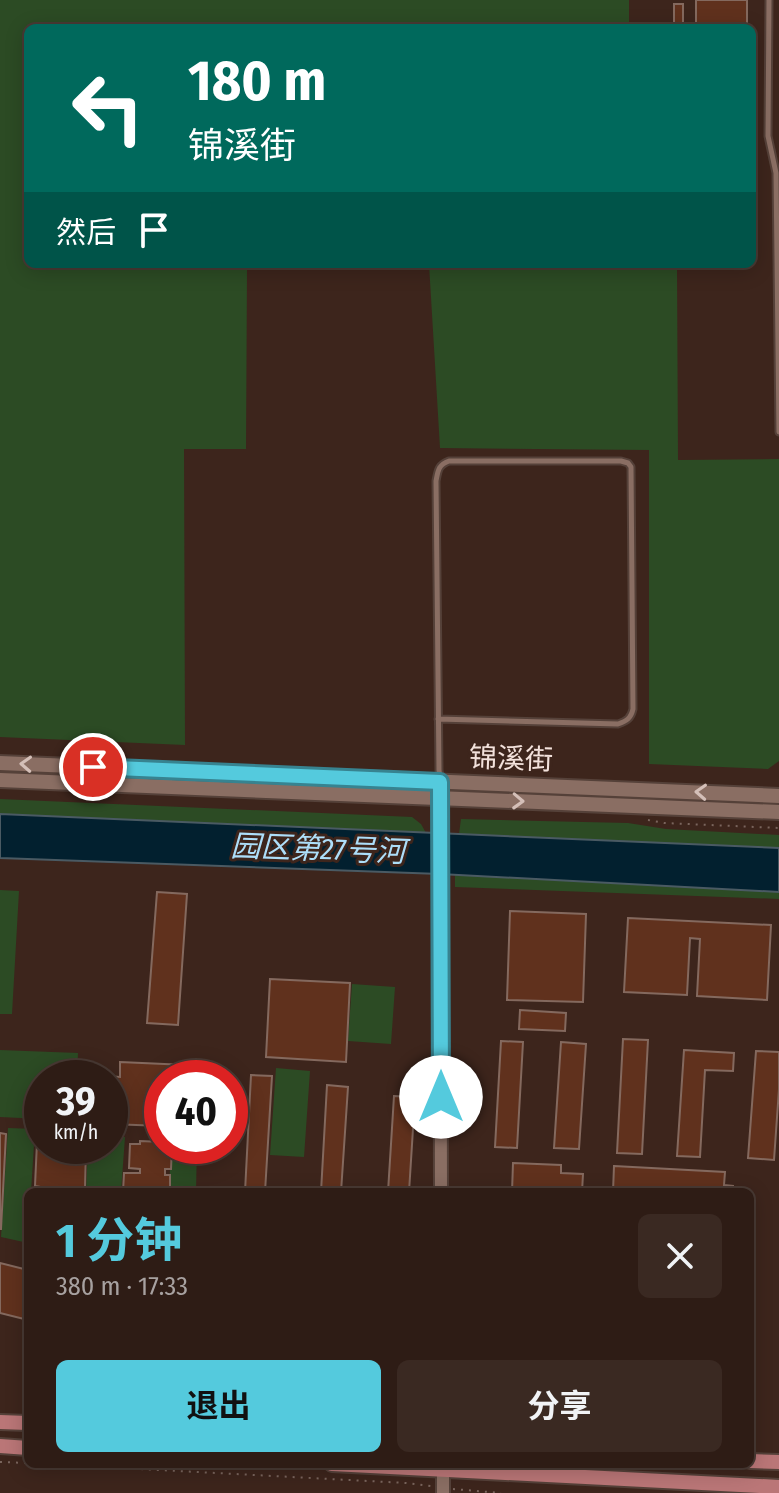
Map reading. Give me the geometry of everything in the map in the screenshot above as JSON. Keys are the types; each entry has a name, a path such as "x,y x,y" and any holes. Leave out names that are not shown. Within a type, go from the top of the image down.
{"main road":[{"name":"锦溪街","path":"0,763 779,796"},
{"name":"锦溪街","path":"0,780 779,812"},
{"path":"0,1422 24,1423"},
{"path":"0,1446 24,1448"},
{"path":"754,1461 779,1462"},
{"path":"460,1468 779,1487"}],"street":[{"path":"440,782 441,1188"},
{"path":"443,1468 443,1491"}],"lane":[{"path":"769,0 768,136 778,171 779,432"},
{"path":"438,719 618,724 631,716 631,467 628,463 449,461 442,463 438,469 436,481 438,719 440,782"}],"path":[{"path":"0,1462 24,1463"},
{"path":"123,1468 395,1482 443,1491 501,1493"}],"green space":[{"path":"0,0 629,0 629,24 24,24 24,268 293,268 247,270 246,449 184,449 185,745 0,737"},
{"path":"429,268 677,268 678,460 779,459 779,761 768,769 649,764 649,450 440,448"},
{"path":"0,799 412,817 426,833 0,814"},
{"path":"461,819 628,823 666,829 779,835 779,848 459,834"},
{"path":"455,875 779,892 779,899 455,887"},
{"path":"0,890 19,891 12,1014 0,1014"},
{"path":"352,984 395,987 391,1044 348,1041"},
{"path":"0,1050 78,1053 78,1060 24,1060 24,1118 0,1117"},
{"path":"276,1068 310,1071 304,1157 270,1155"},
{"path":"8,1128 24,1129 24,1164 33,1164 31,1188 24,1188 24,1242 1,1237"},
{"path":"87,1164 123,1164 121,1188 86,1188"},
{"path":"170,1164 197,1164 196,1188 169,1188"}],"water":[{"name":"园区第27号河","path":"0,814 779,848 779,892 440,874 0,858"}],"building":[{"path":"696,0 747,0 747,24 696,24"},
{"path":"674,4 683,4 683,24 674,24"},
{"path":"157,892 187,894 178,1025 147,1023"},
{"path":"510,911 586,914 583,1002 507,1000"},
{"path":"628,918 771,925 767,1000 697,996 700,939 690,938 687,995 624,992"},
{"path":"270,979 350,983 346,1062 266,1057"},
{"path":"520,1010 566,1013 565,1031 519,1029"},
{"path":"623,1039 648,1040 642,1154 617,1153"},
{"path":"501,1041 523,1042 517,1148 495,1147"},
{"path":"561,1042 586,1044 579,1149 554,1148"},
{"path":"684,1050 734,1053 733,1071 705,1070 700,1157 677,1156"},
{"path":"756,1051 779,1052 774,1160 748,1158"},
{"path":"128,1062 144,1063 144,1125 128,1125"},
{"path":"251,1075 272,1076 265,1188 245,1188"},
{"path":"327,1085 348,1087 341,1188 321,1188"},
{"path":"394,1096 415,1097 409,1188 388,1188"},
{"path":"0,1133 6,1134 1,1229 0,1229"},
{"path":"144,1141 144,1164 171,1164 171,1169 165,1169 165,1175 170,1175 170,1188 123,1188 124,1173 140,1173 140,1169 129,1168 130,1144"},
{"path":"513,1163 561,1165 561,1173 583,1174 582,1188 512,1188"},
{"path":"36,1164 86,1164 85,1188 35,1186"},
{"path":"614,1166 725,1172 724,1185 733,1186 733,1188 613,1188"},
{"path":"0,1263 24,1269 24,1319 0,1313"}],"route":[{"path":"93,767 440,782 441,1097"}]}
